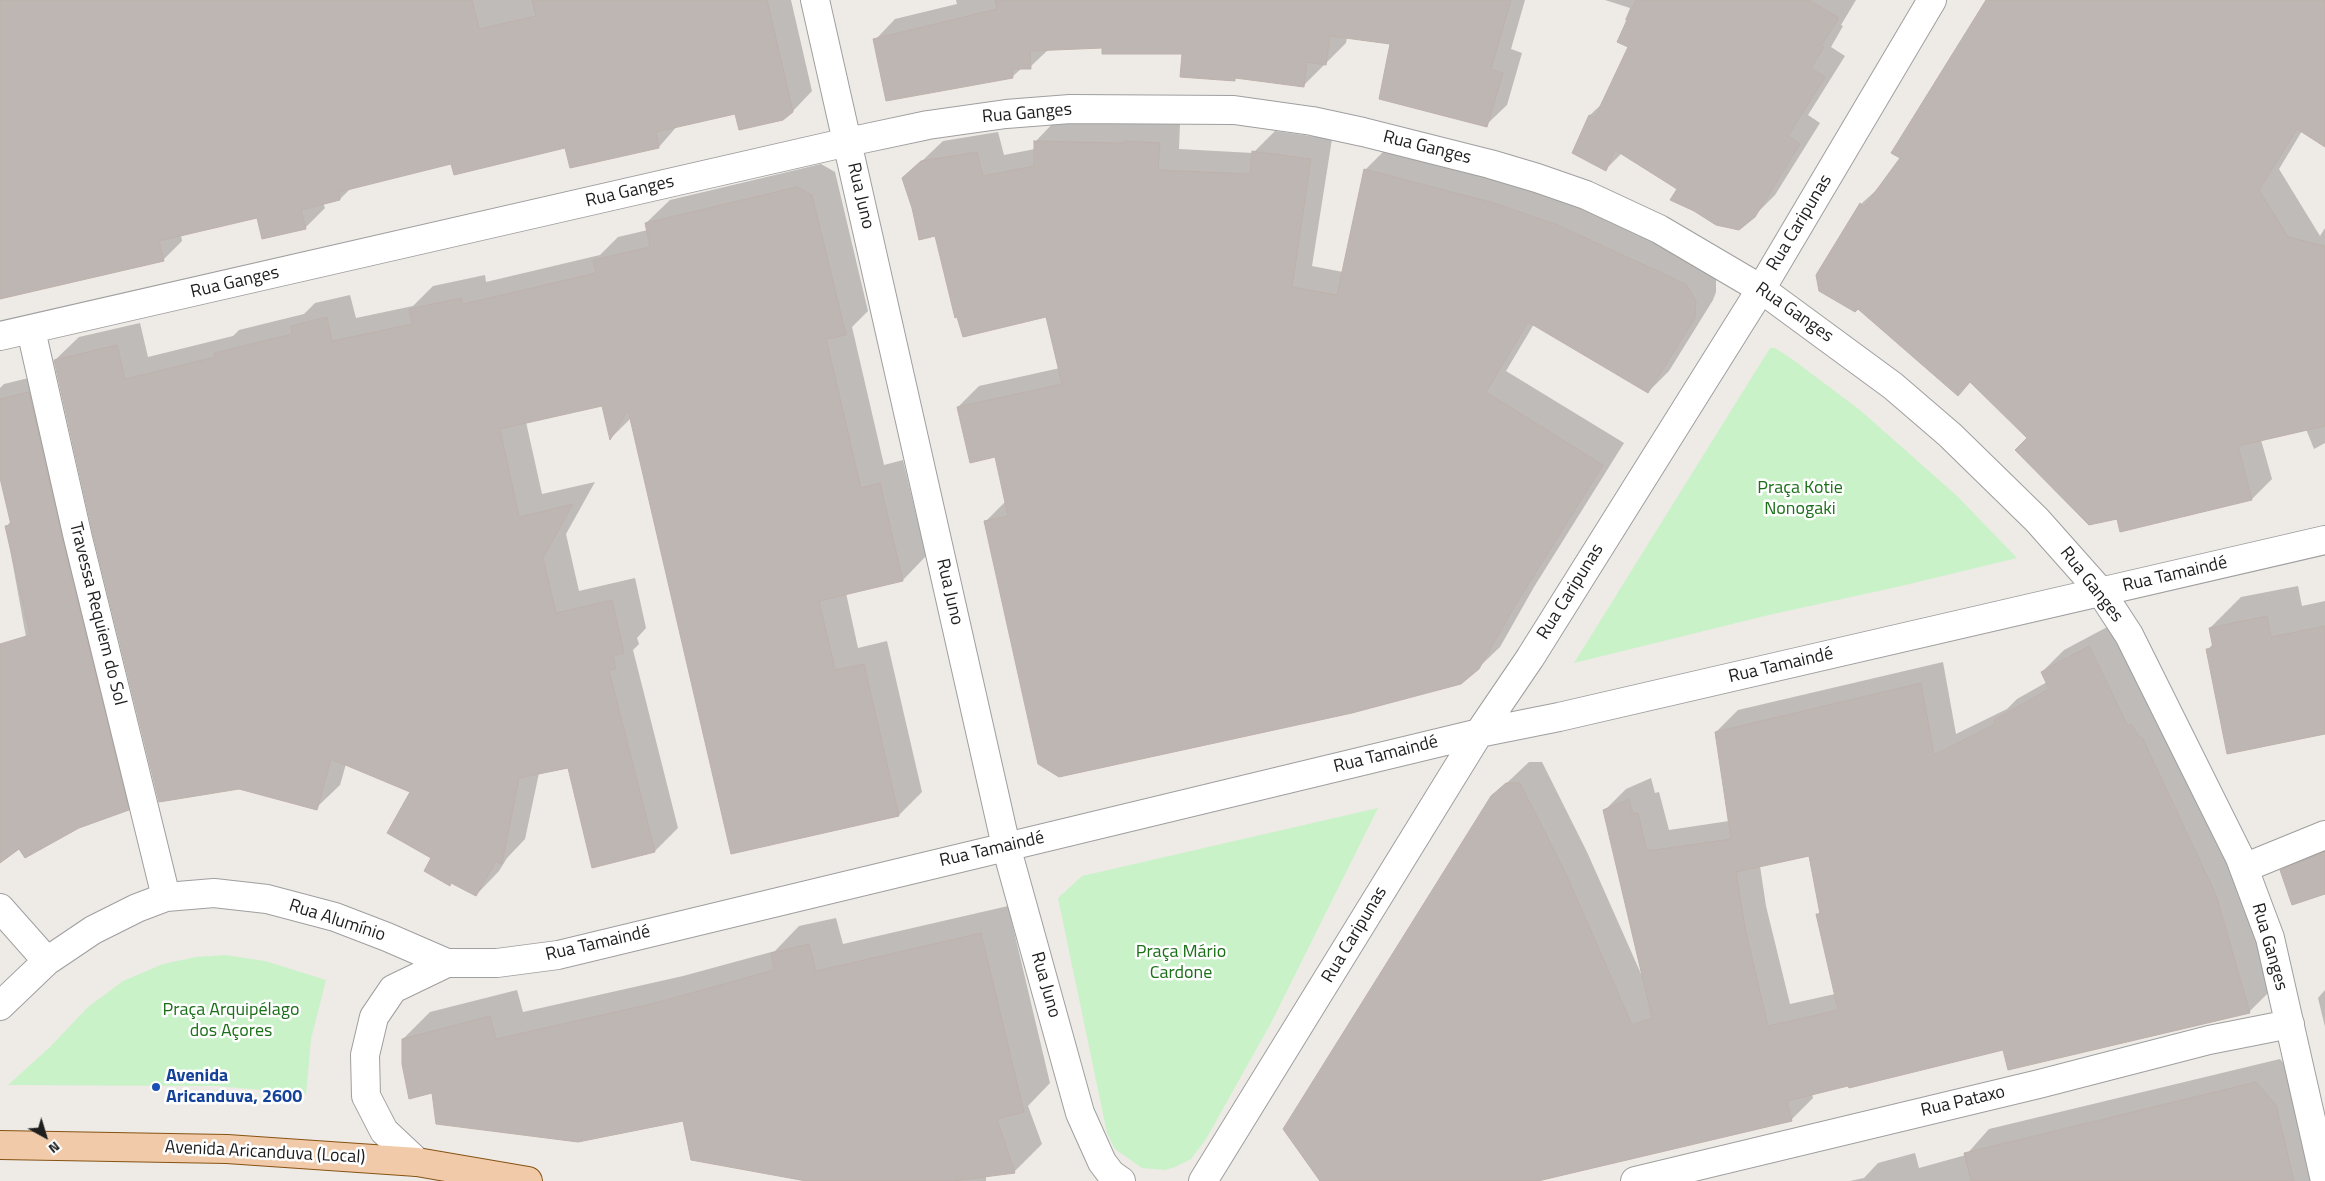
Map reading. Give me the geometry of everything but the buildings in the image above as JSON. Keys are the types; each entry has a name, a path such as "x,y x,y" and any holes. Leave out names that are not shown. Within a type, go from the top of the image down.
{"main road":[{"name":"Avenida Aricanduva (Local)","path":"0,1145 227,1148 417,1162 528,1181"}],"street":[{"name":"Rua Juno","path":"815,0 1006,846 1080,1114 1102,1162 1116,1177"},
{"name":"Rua Caripunas","path":"1203,1181 1479,733 1530,658 1760,289 1932,0"},
{"name":"Rua Ganges","path":"0,336 848,142 928,125 1006,114 1070,109 1234,110 1312,121 1490,164 1586,195 1659,229 1760,289 1893,386 1950,435 2037,520 2102,592 2129,635 2244,868 2270,938 2323,1165"},
{"name":"Travessa Requiem do Sol","path":"31,330 78,538 166,897"},
{"name":"Rua Tamaindé","path":"447,964 497,963 558,955 1479,733 1559,717 2325,540"},
{"path":"2244,868 2325,835"},
{"name":"Rua Alumínio","path":"0,1006 47,961 93,930 137,908 166,897 214,893 267,899 334,917 387,937 447,964"},
{"path":"0,908 47,961"},
{"path":"417,1162 384,1131 366,1096 365,1055 374,1017 393,989 447,964"},
{"name":"Rua Pataxo","path":"1635,1181 2039,1084 2209,1040 2290,1024"}],"green space":[{"name":"Praça Kotie Nonogaki","path":"1770,348 1775,348 1792,359 1860,410 1957,496 2017,558 1773,614 1574,663"},
{"name":"Praça Mário Cardone","path":"1378,808 1271,1023 1206,1139 1191,1159 1165,1170 1142,1168 1115,1149 1107,1133 1058,898 1082,876"},
{"name":"Praça Arquipélago dos Açores","path":"225,955 265,961 326,980 311,1039 306,1094 217,1086 8,1085 50,1047 88,1007 123,981 163,964 196,957"}],"place":[{"name":"Avenida Aricanduva, 2600","path":"156,1087"}]}
